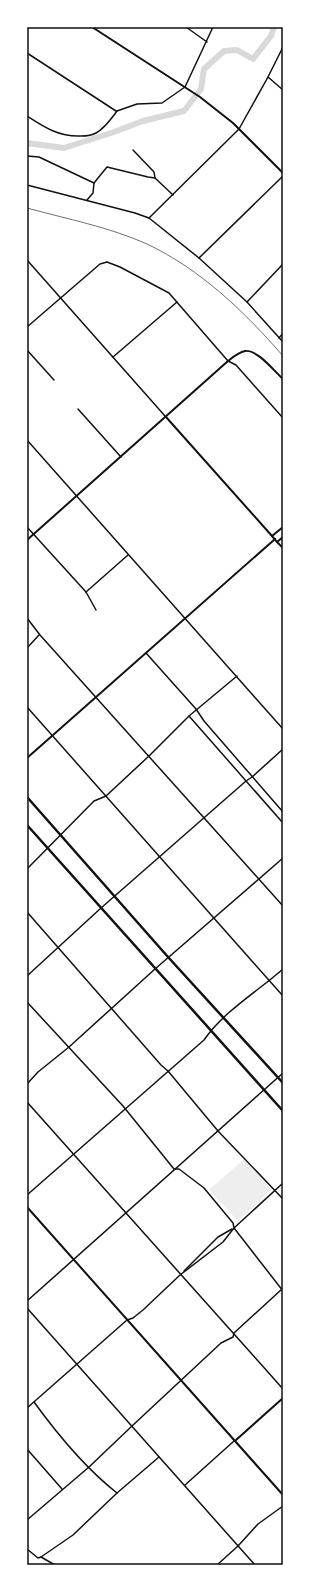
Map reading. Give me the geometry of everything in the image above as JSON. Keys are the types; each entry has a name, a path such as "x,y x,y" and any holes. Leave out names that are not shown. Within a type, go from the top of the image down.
{"main road":[{"path":"27,797 168,957 283,1083"},
{"path":"27,825 283,1111"}],"street":[{"path":"92,27 194,92 239,129 283,174 199,258"},
{"path":"186,27 207,42"},
{"path":"27,116 49,130 63,135 72,137 88,136 102,129 117,111 137,104 162,103 185,87 213,27"},
{"path":"150,218 239,129 283,47"},
{"path":"27,53 117,111"},
{"path":"268,77 283,90"},
{"path":"134,150 154,172 155,178"},
{"path":"27,156 40,157 94,182"},
{"path":"87,200 92,193 94,182 107,167 155,178 173,195"},
{"path":"27,185 150,218 199,258 247,302 283,342"},
{"path":"27,260 283,548"},
{"path":"27,327 100,264 107,262 120,267 169,293 228,361 236,365 283,418"},
{"path":"247,302 283,264"},
{"path":"113,357 177,302"},
{"path":"279,338 283,333"},
{"path":"27,350 54,380"},
{"path":"27,540 240,352 253,352 283,379"},
{"path":"78,409 121,456"},
{"path":"27,440 283,729"},
{"path":"27,527 86,592 96,610"},
{"path":"272,536 283,527"},
{"path":"277,542 283,536"},
{"path":"27,758 275,539"},
{"path":"86,592 128,555"},
{"path":"27,618 40,635 283,906"},
{"path":"27,648 40,635"},
{"path":"146,653 196,709 204,721 283,812"},
{"path":"27,869 35,863 47,848 94,801 106,796 196,709 237,676"},
{"path":"27,707 283,996"},
{"path":"189,716 283,823"},
{"path":"27,976 101,908 283,749"},
{"path":"27,1084 38,1072 112,1009 168,957 283,858"},
{"path":"27,912 161,1065 168,1071 218,1131 283,1199"},
{"path":"27,1195 204,1040 210,1031 223,1018 283,969"},
{"path":"27,1002 125,1109 174,1169 179,1169 204,1188 233,1223 234,1228 282,1290"},
{"path":"27,1301 283,1073"},
{"path":"27,1102 283,1389"},
{"path":"180,1275 222,1242 234,1228 283,1183"},
{"path":"27,1207 181,1381 236,1440 283,1495"},
{"path":"27,1408 127,1320 133,1318 143,1310 218,1237 234,1228"},
{"path":"27,1520 89,1467 221,1342 233,1337 234,1333 282,1290 283,1286"},
{"path":"27,1308 254,1565"},
{"path":"185,1486 283,1398"},
{"path":"34,1402 53,1428 89,1467 117,1493"},
{"path":"27,1448 62,1489"},
{"path":"41,1557 73,1535 117,1493 160,1457"},
{"path":"217,1565 238,1546 258,1524 283,1506"},
{"path":"27,1514 30,1518"},
{"path":"27,1549 38,1558 41,1557 55,1565"}],"shaded area":[{"path":"244,1159 272,1190 238,1221 209,1190"}],"waterway":[{"path":"27,143 64,148 143,121 184,111 201,89 204,69 224,51 237,50 253,59 271,36 274,27"}],"railway":[{"path":"27,208 118,233 133,238 167,254 221,293 253,323 283,356"}]}
